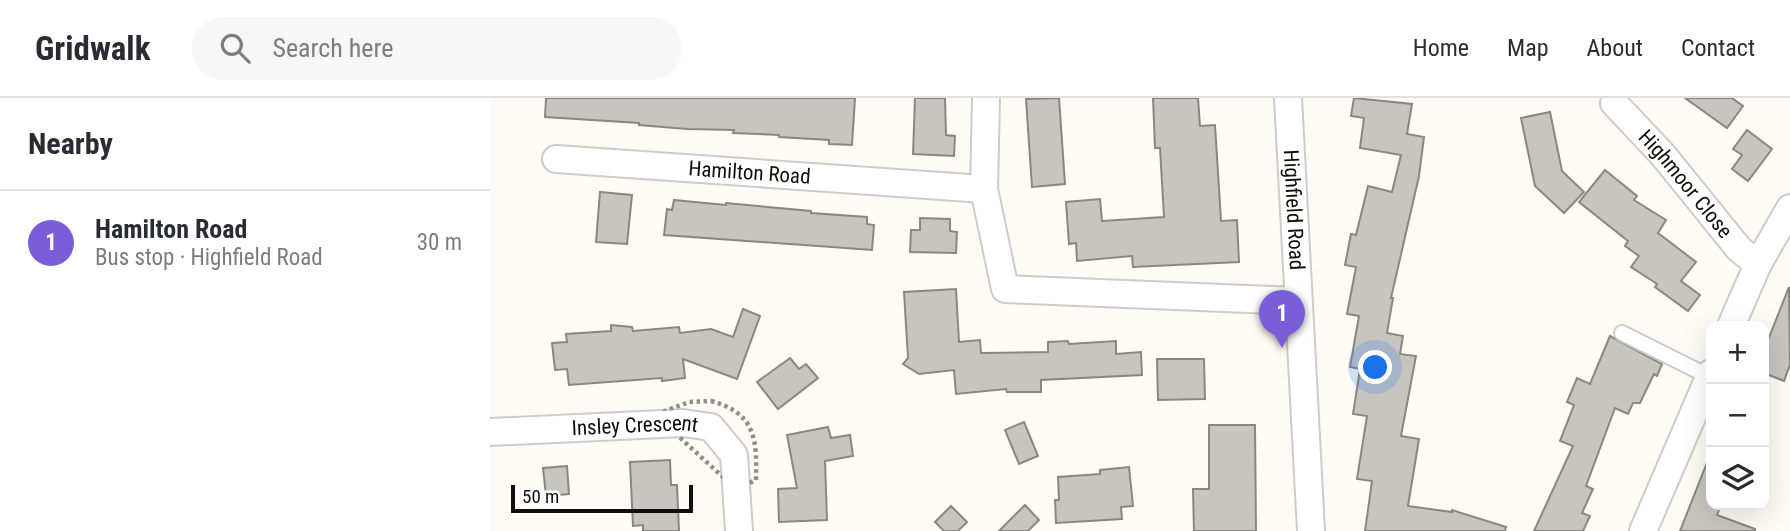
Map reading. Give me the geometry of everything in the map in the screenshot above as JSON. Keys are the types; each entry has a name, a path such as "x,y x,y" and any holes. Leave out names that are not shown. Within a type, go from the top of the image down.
{"street":[{"path":"986,98 984,189 1005,289 1298,301"},
{"name":"Highfield Road","path":"1288,98 1311,531"},
{"name":"Highmoor Close","path":"1614,103 1663,155 1739,249 1758,264"},
{"name":"Hamilton Road","path":"556,159 984,189"},
{"path":"1733,321 1758,264 1790,208"},
{"path":"1643,531 1706,384"},
{"name":"Insley Crescent","path":"490,432 682,423 711,427 734,455 739,531"}],"lane":[{"path":"1622,333 1706,373"}],"building":[{"path":"546,98 855,98 852,145 829,144 829,140 733,133 734,130 687,129 545,117"},
{"path":"915,98 945,98 946,135 955,136 954,156 913,154"},
{"path":"1059,98 1065,184 1032,187 1026,99"},
{"path":"1153,98 1198,98 1200,126 1215,125 1221,221 1237,220 1239,262 1133,267 1132,256 1077,261 1076,243 1069,244 1066,202 1100,199 1102,221 1164,217 1160,148 1155,148"},
{"path":"1354,98 1412,104 1407,134 1424,137 1419,176 1391,298 1387,333 1403,336 1400,354 1416,356 1401,436 1419,439 1408,506 1452,510 1506,527 1505,531 1365,531 1372,481 1357,479 1367,416 1353,414 1360,369 1350,367 1359,316 1347,314 1356,267 1345,265 1351,234 1356,235 1368,186 1392,192 1401,155 1360,148 1364,118 1351,116"},
{"path":"1685,98 1732,98 1743,106 1727,128"},
{"path":"1550,112 1562,171 1584,192 1564,213 1535,186 1521,118"},
{"path":"1747,130 1772,149 1748,181 1732,169 1742,155 1733,149"},
{"path":"1605,170 1637,196 1634,200 1666,220 1658,233 1696,262 1681,281 1700,295 1688,311 1655,287 1657,284 1631,267 1639,256 1625,246 1628,241 1579,202"},
{"path":"600,192 632,195 627,244 596,242"},
{"path":"674,200 867,217 867,224 874,225 872,250 664,235 667,209 672,210"},
{"path":"920,218 950,219 950,231 957,232 956,253 910,252 911,230 920,230"},
{"path":"1789,287 1790,365 1784,381 1769,375 1769,337"},
{"path":"956,289 959,342 980,340 981,353 1048,352 1048,342 1068,341 1069,344 1116,341 1116,354 1141,352 1142,375 1041,380 1041,392 1007,392 1006,389 956,394 954,370 919,374 903,364 908,358 904,292"},
{"path":"743,309 760,316 737,379 683,359 685,378 662,381 662,378 569,385 567,369 555,370 552,343 567,342 566,334 611,331 611,325 632,327 633,331 679,327 680,333 711,329 733,337"},
{"path":"1610,336 1662,364 1640,403 1633,403 1628,414 1615,408 1586,486 1593,489 1582,513 1590,516 1583,531 1534,531 1573,446 1560,441 1574,405 1567,402 1577,378 1590,384"},
{"path":"790,358 799,369 806,364 818,378 778,409 757,382"},
{"path":"1157,359 1204,359 1205,399 1158,400"},
{"path":"1024,422 1038,456 1019,464 1005,430"},
{"path":"1209,425 1255,425 1256,531 1194,531 1193,489 1209,489"},
{"path":"828,427 831,438 850,435 853,456 825,461 827,520 779,522 778,489 797,488 787,435"},
{"path":"670,460 671,485 677,485 679,531 643,531 643,525 633,526 630,462"},
{"path":"1706,465 1706,510 1719,510 1717,515 1755,529 1755,531 1680,531"},
{"path":"567,466 569,494 546,496 543,468"},
{"path":"1129,467 1133,506 1121,507 1122,519 1056,523 1058,477 1100,474 1100,470"},
{"path":"1025,505 1039,520 1028,531 999,531"},
{"path":"951,506 967,522 958,531 944,531 935,522"}],"place":[{"name":"Hamilton Road","path":"1282,348"}]}
